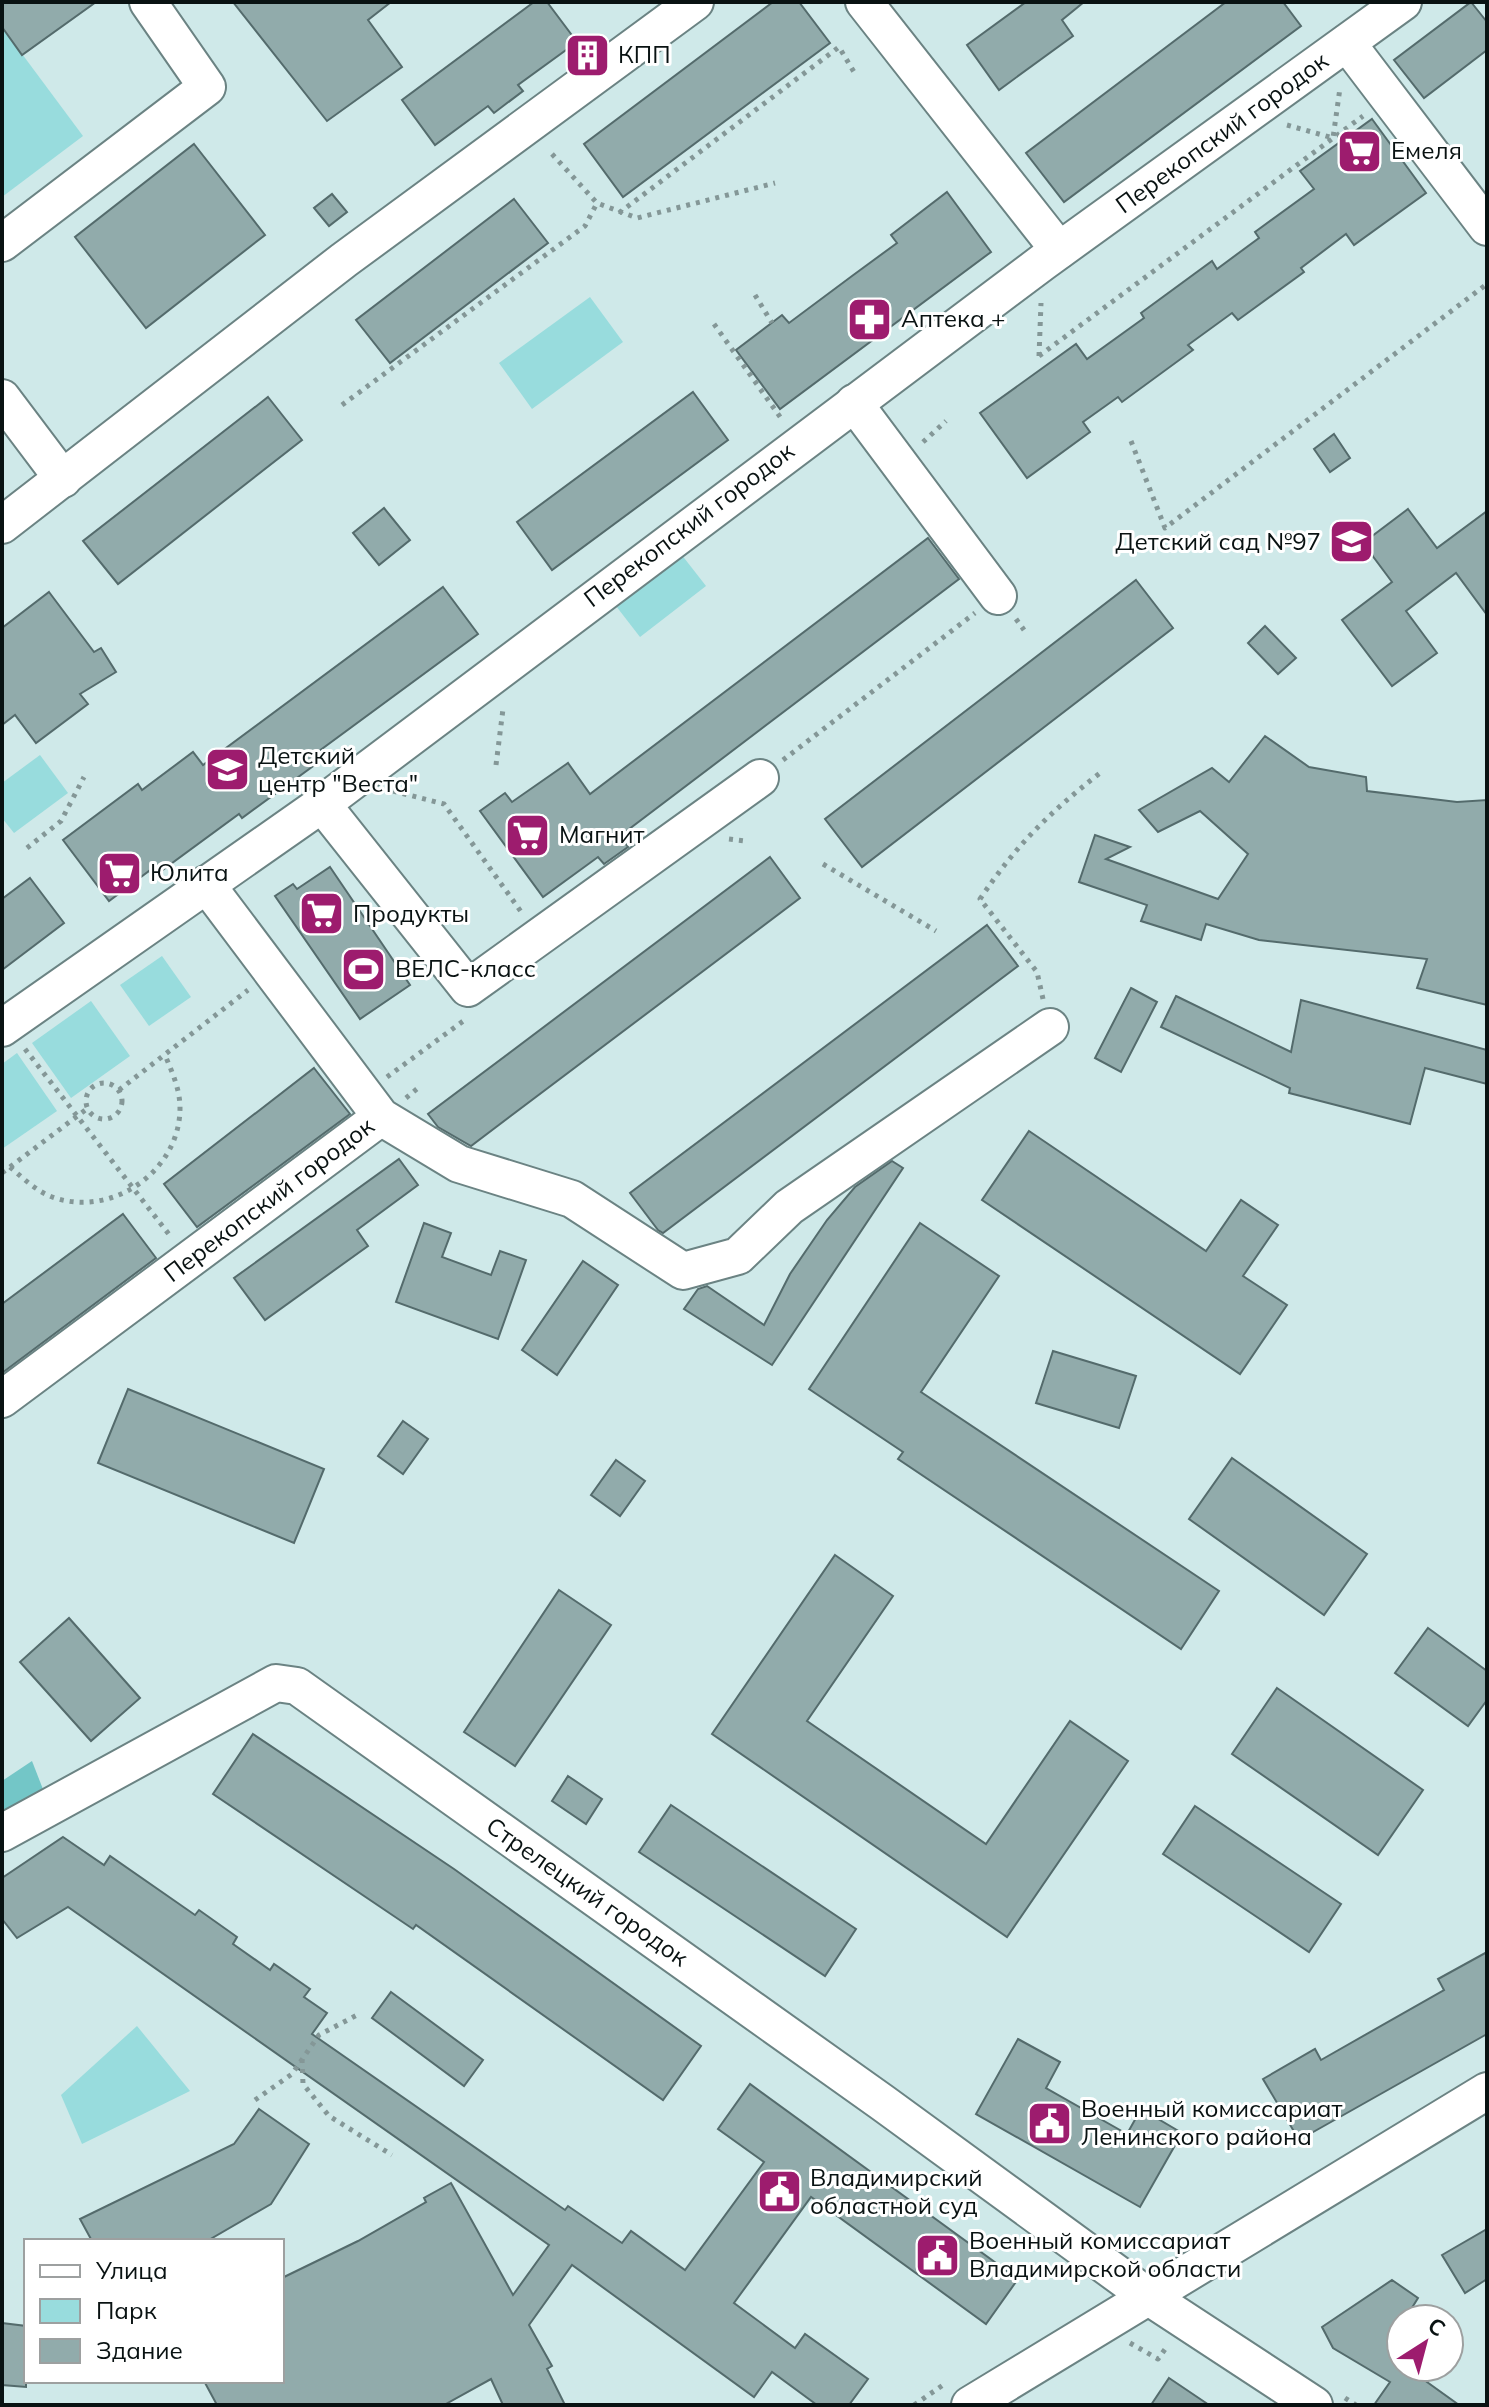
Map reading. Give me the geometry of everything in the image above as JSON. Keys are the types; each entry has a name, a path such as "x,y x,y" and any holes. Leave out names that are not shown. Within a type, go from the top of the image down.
{"street":[{"path":"2,243 207,87 148,2"},
{"path":"2,525 344,260 695,2"},
{"path":"864,2 1051,256"},
{"name":"Перекопский городок","path":"4,1026 322,804 509,660 1051,256 1403,2"},
{"name":"Перекопский городок","path":"1347,43 1487,227"},
{"path":"2,398 63,479"},
{"path":"854,403 1006,607"},
{"path":"322,804 468,988 760,778"},
{"name":"Перекопский городок","path":"2,1399 188,1260 372,1106 206,884"},
{"path":"372,1106 459,1164 572,1199 683,1271 738,1256 789,1207 1050,1027"},
{"name":"Стрелецкий городок","path":"2,1833 276,1683 297,1686 870,2094 1146,2295 1314,2405"},
{"path":"980,2402 1146,2295 1487,2091"}],"path":[{"path":"619,213 839,47 854,72"},
{"path":"1051,256 1039,356 1388,98"},
{"path":"552,154 597,203 637,218 775,183"},
{"path":"342,405 585,226 597,203"},
{"path":"1131,441 1165,528 1487,284"},
{"path":"755,295 772,323"},
{"path":"714,324 799,443"},
{"path":"760,778 1006,607 1024,630"},
{"path":"496,765 509,660"},
{"path":"1050,1027 1037,972 980,899 1010,853 1049,813 1100,773"},
{"path":"27,848 61,821 84,777"},
{"path":"353,781 444,804 539,937"},
{"path":"823,864 936,931"},
{"path":"119,1090 233,1002"},
{"path":"372,1106 471,1016"},
{"path":"4,1026 188,1260"},
{"path":"10,1167 43,1192 80,1202 105,1200 133,1189 150,1177 166,1157 176,1134 178,1096 165,1055"},
{"path":"98,1083 106,1083 119,1090 123,1098 117,1114 102,1119 88,1108 87,1094 98,1083"},
{"path":"2,1173 88,1108"},
{"path":"255,2100 292,2074 319,2035 359,2014"},
{"path":"302,2059 303,2084 329,2116 392,2155"},
{"path":"914,2405 928,2396"}],"green space":[{"path":"2,27 83,136 2,197"},
{"path":"590,297 623,342 532,409 499,363"},
{"path":"681,554 706,586 640,637 616,606"},
{"path":"40,755 68,793 14,833 2,818 2,783"},
{"path":"162,956 191,997 149,1026 120,985"},
{"path":"91,1001 130,1056 71,1098 32,1043"},
{"path":"17,1053 57,1111 2,1149 2,1064"},
{"path":"137,2026 190,2091 82,2144 61,2095"}],"shaded area":[{"path":"32,1761 46,1797 2,1810 2,1781"}],"building":[{"path":"2,2 96,2 22,55 2,27"},
{"path":"233,2 391,2 368,20 402,67 327,121"},
{"path":"534,2 547,2 577,42 518,85 523,91 494,113 488,106 435,145 402,100"},
{"path":"773,2 799,2 830,43 623,197 584,144"},
{"path":"1026,2 1084,2 1062,20 1073,36 999,90 967,45"},
{"path":"1226,2 1283,2 1301,26 1064,202 1026,153"},
{"path":"1471,2 1487,22 1487,50 1424,98 1394,60"},
{"path":"1372,119 1426,193 1354,245 1346,234 1301,268 1304,272 1238,320 1232,313 1188,345 1193,350 1122,402 1118,397 1083,422 1090,432 1027,478 980,413 1076,344 1087,359 1144,318 1141,313 1212,261 1217,269 1259,238 1255,232 1314,189 1300,171"},
{"path":"194,144 265,235 146,328 75,237"},
{"path":"947,192 991,252 780,409 736,350 782,315 789,323 897,243 891,235"},
{"path":"332,194 347,212 329,226 314,208"},
{"path":"514,199 548,243 390,363 356,320"},
{"path":"693,392 728,440 552,570 517,522"},
{"path":"268,397 302,440 118,584 83,541"},
{"path":"1334,434 1350,458 1330,472 1314,449"},
{"path":"384,508 410,540 379,565 353,533"},
{"path":"1408,509 1437,548 1487,511 1487,615 1456,573 1406,611 1437,653 1392,686 1342,620 1392,582 1363,543"},
{"path":"928,538 959,579 620,836 628,847 604,864 598,857 543,897 480,811 505,793 512,802 568,763 590,794"},
{"path":"1136,580 1173,628 862,867 825,819"},
{"path":"443,587 478,634 311,757 316,764 242,818 239,814 153,877 149,871 109,901 63,840 138,784 142,790 193,752 203,765"},
{"path":"49,592 94,652 101,648 116,672 80,694 88,704 36,743 15,715 2,725 2,628"},
{"path":"1265,626 1296,658 1278,674 1248,643"},
{"path":"1265,736 1309,767 1366,777 1367,791 1457,802 1487,800 1487,1005 1417,988 1427,959 1259,940 1206,924 1201,940 1141,921 1147,905 1079,882 1095,835 1130,847 1106,859 1218,899 1248,854 1200,811 1158,832 1139,810 1212,768 1229,782"},
{"path":"770,857 800,898 471,1146 438,1127 428,1114"},
{"path":"330,867 410,985 360,1019 275,896 293,884 297,889"},
{"path":"30,878 64,923 2,970 2,899"},
{"path":"987,925 1018,966 663,1233 658,1230 630,1193"},
{"path":"1131,988 1157,1002 1121,1072 1095,1058"},
{"path":"1176,996 1291,1052 1301,1000 1487,1050 1487,1084 1425,1068 1410,1124 1289,1093 1290,1088 1161,1027"},
{"path":"314,1068 350,1114 197,1227 164,1184"},
{"path":"1029,1131 1206,1251 1241,1200 1278,1225 1243,1276 1287,1305 1240,1374 982,1200"},
{"path":"399,1159 418,1185 357,1230 368,1246 265,1320 234,1278"},
{"path":"892,1161 903,1168 772,1365 684,1309 698,1289 707,1286 764,1325 790,1274 827,1220 855,1187"},
{"path":"123,1214 156,1258 2,1373 2,1304"},
{"path":"424,1223 451,1233 442,1257 491,1275 500,1251 526,1260 498,1339 396,1302"},
{"path":"920,1223 999,1276 921,1392 1219,1591 1181,1649 898,1459 903,1452 809,1389"},
{"path":"583,1261 618,1285 557,1375 522,1350"},
{"path":"1053,1351 1136,1376 1119,1428 1036,1403"},
{"path":"128,1389 324,1469 294,1543 98,1463"},
{"path":"403,1421 428,1439 403,1474 378,1456"},
{"path":"1232,1458 1367,1554 1324,1615 1189,1519"},
{"path":"616,1460 645,1481 620,1516 591,1495"},
{"path":"835,1555 893,1596 807,1721 986,1844 1070,1721 1128,1761 1007,1937 712,1734"},
{"path":"559,1590 611,1625 515,1766 464,1732"},
{"path":"69,1618 140,1698 91,1741 20,1662"},
{"path":"1428,1628 1487,1671 1487,1700 1468,1726 1395,1673"},
{"path":"1277,1688 1423,1790 1378,1855 1232,1754"},
{"path":"253,1734 454,1869 701,2046 663,2100 416,1925 413,1929 213,1794"},
{"path":"568,1776 602,1799 586,1824 552,1801"},
{"path":"671,1805 856,1929 825,1976 639,1852"},
{"path":"1195,1806 1341,1904 1309,1952 1163,1854"},
{"path":"63,1837 104,1865 110,1856 195,1915 199,1910 237,1937 233,1944 270,1970 274,1964 310,1989 304,1997 327,2013 312,2034 565,2210 568,2206 622,2243 631,2231 685,2270 764,2162 718,2129 750,2084 1018,2279 986,2324 811,2197 734,2303 795,2348 805,2334 868,2379 849,2405 817,2405 772,2372 754,2397 572,2265 529,2325 552,2366 547,2369 565,2405 503,2405 491,2379 444,2405 217,2405 205,2383 284,2383 284,2277 358,2241 426,2202 424,2198 451,2183 513,2295 549,2245 68,1907 17,1938 2,1919 2,1878"},
{"path":"1487,1952 1487,2034 1299,2140 1263,2079 1315,2049 1321,2060 1444,1990 1438,1979"},
{"path":"391,1992 483,2060 464,2086 372,2018"},
{"name":"Военный комиссариат Ленинского района","path":"1018,2039 1060,2062 1046,2088 1127,2134 1141,2109 1182,2133 1140,2207 976,2114"},
{"path":"259,2109 309,2144 271,2204 210,2239 91,2239 80,2219 234,2144"},
{"path":"1487,2229 1487,2279 1465,2293 1442,2255"},
{"path":"1392,2280 1418,2298 1415,2303 1385,2303 1385,2379 1333,2348 1322,2327"},
{"path":"2,2323 24,2326 26,2387 2,2385"},
{"path":"1169,2378 1209,2405 1151,2405"},
{"path":"1389,2383 1428,2383 1459,2405 1374,2405"}],"place":[{"name":"КПП","path":"587,55"},
{"name":"Емеля","path":"1360,151"},
{"name":"Аптека +","path":"870,319"},
{"name":"Детский сад №97","path":"1352,542"},
{"name":"Детский центр \"Веста\"","path":"227,770"},
{"name":"Магнит","path":"528,835"},
{"name":"Юлита","path":"119,873"},
{"name":"Продукты","path":"322,914"},
{"name":"ВЕЛС-класс","path":"364,969"},
{"name":"Военный комиссариат Ленинского района","path":"1050,2123"},
{"name":"Владимирский областной суд","path":"779,2192"},
{"name":"Военный комиссариат Владимирской области","path":"938,2255"}]}
